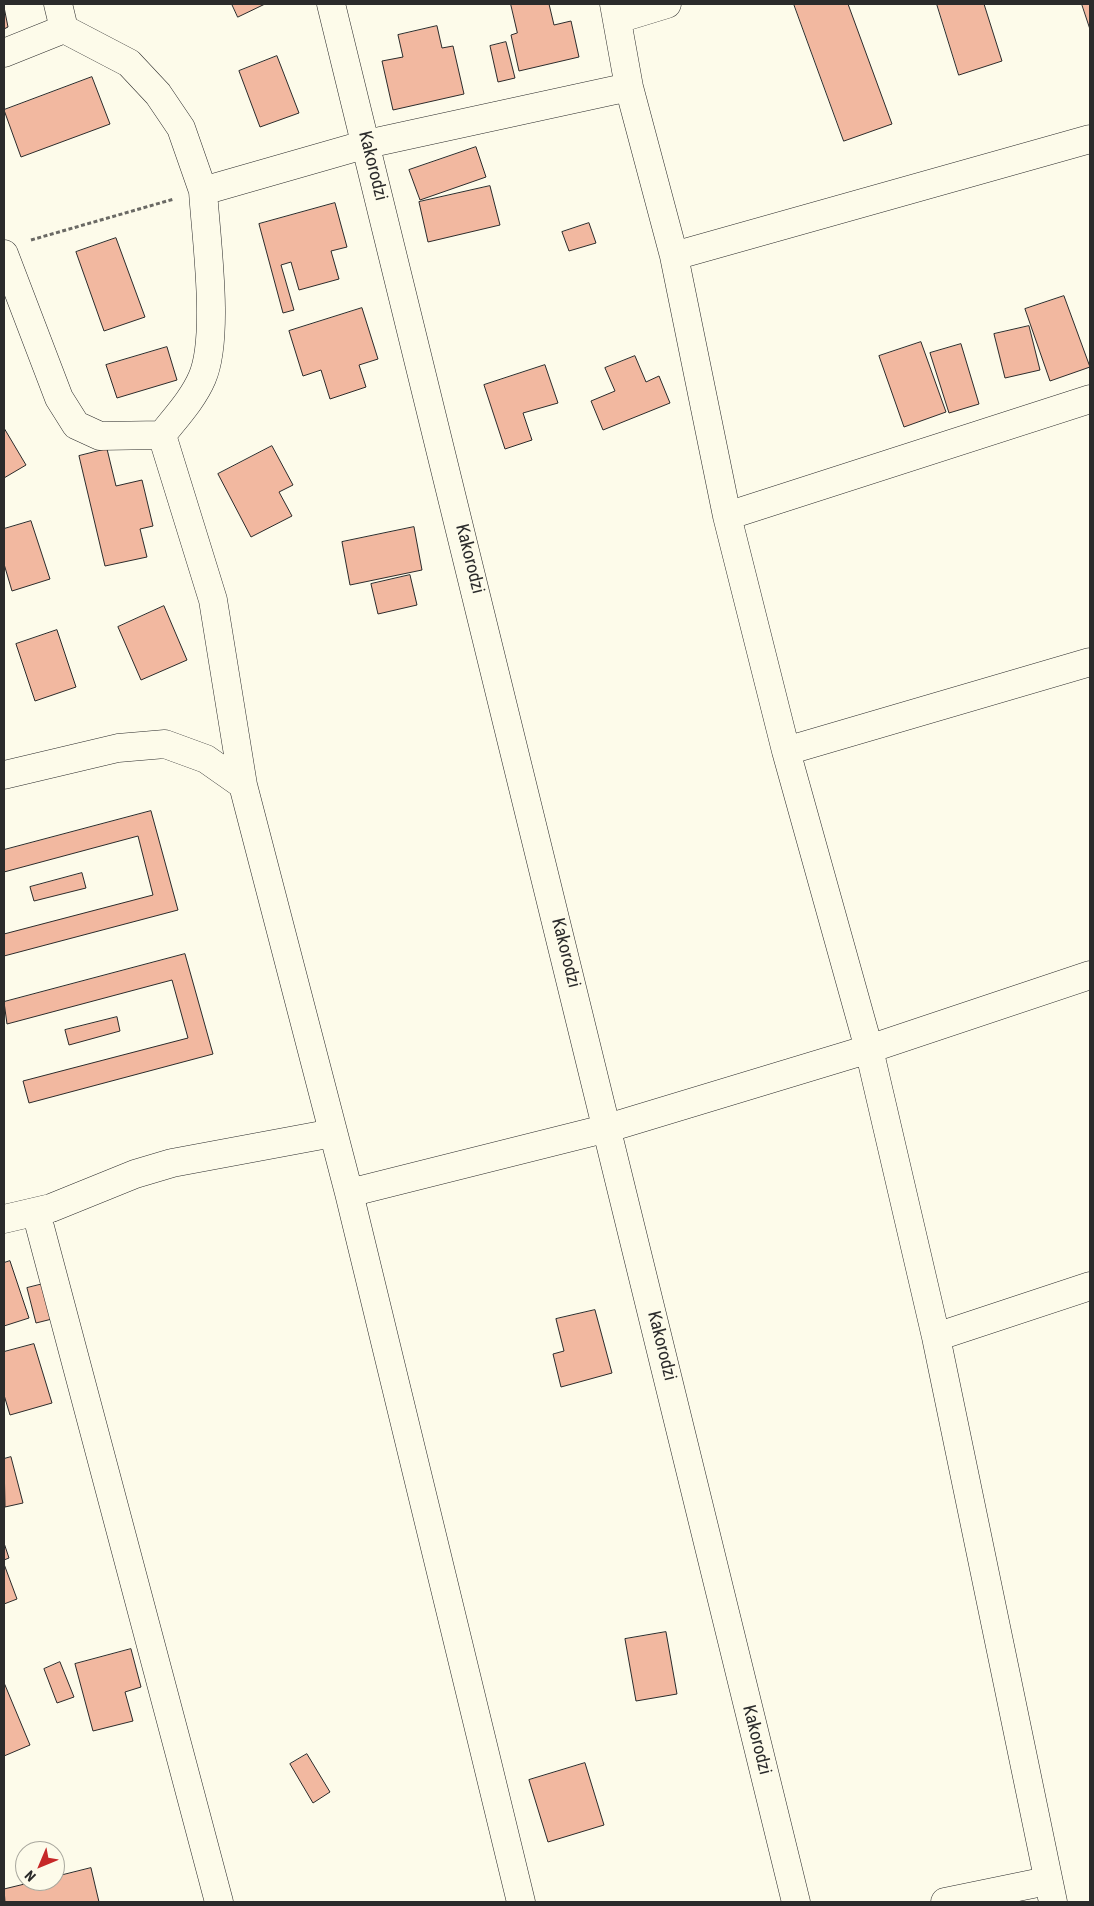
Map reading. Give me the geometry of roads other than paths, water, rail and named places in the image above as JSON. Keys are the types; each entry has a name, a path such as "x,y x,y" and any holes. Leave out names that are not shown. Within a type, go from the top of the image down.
{"street":[{"name":"Kakorodzi","path":"332,4 796,1902"},
{"path":"666,4 616,12 630,86 674,256 727,516 786,750 869,1049 936,1337 1050,1891 945,1902"},
{"path":"4,53 61,16 128,63 158,94 181,128 203,191 211,319 210,349 202,378 184,407 162,435"},
{"path":"203,191 367,144 630,86"},
{"path":"674,256 1090,138"},
{"path":"13,248 59,398 76,425 100,436 162,435"},
{"path":"727,516 1090,399"},
{"path":"162,435 213,600 243,785 349,1193 521,1902"},
{"path":"786,750 1090,662"},
{"path":"4,775 118,748 165,744 206,759 243,785"},
{"path":"349,1193 608,1128 869,1049 1090,976"},
{"path":"4,1219 51,1208 135,1174 172,1164 333,1133"},
{"path":"36,1212 219,1902"},
{"path":"936,1337 1090,1286"}]}
